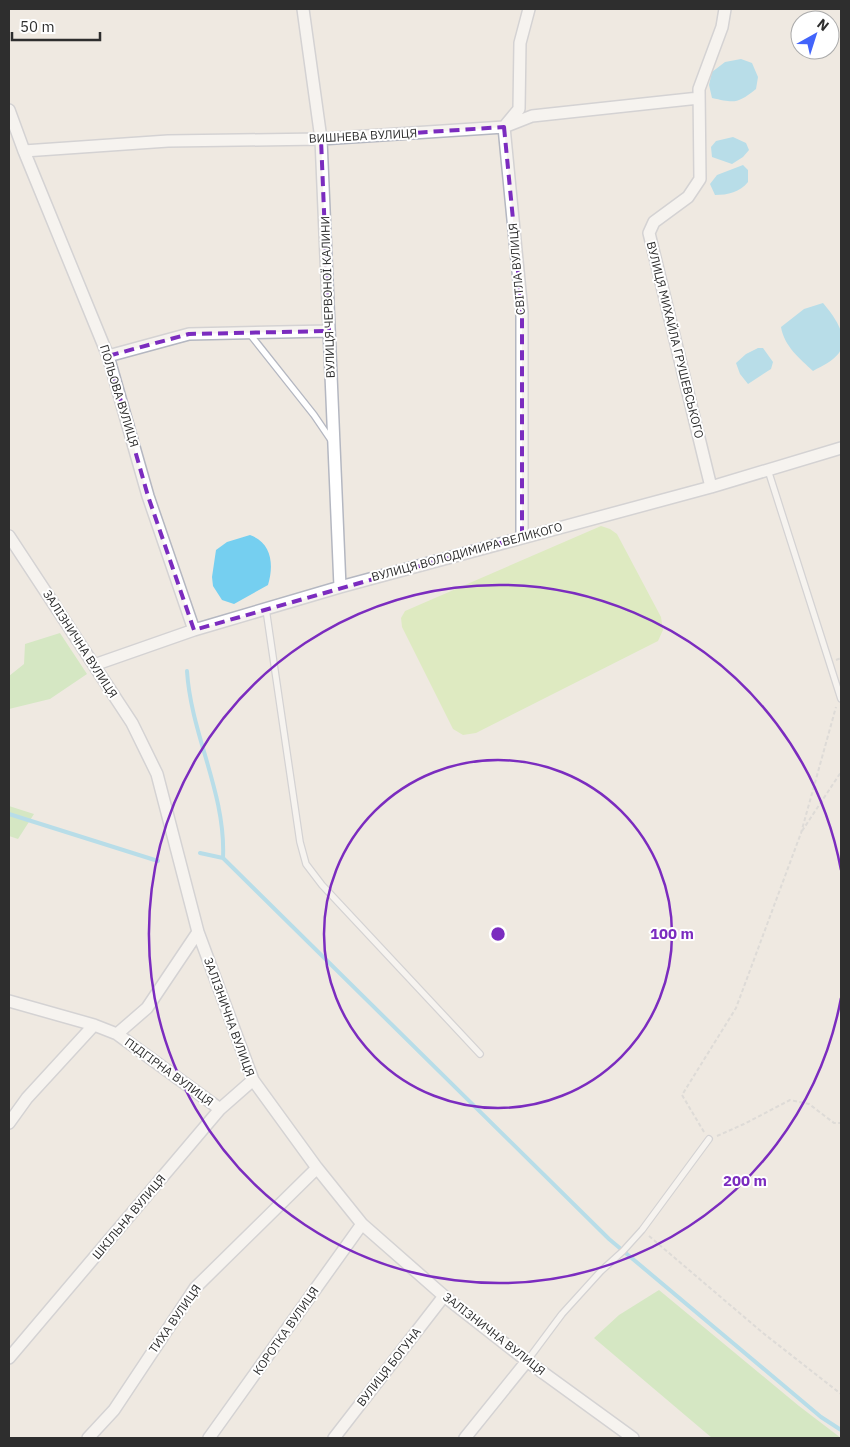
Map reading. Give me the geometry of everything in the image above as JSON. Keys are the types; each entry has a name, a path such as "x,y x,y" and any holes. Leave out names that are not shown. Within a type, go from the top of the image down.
{"street":[{"name":"ВУЛИЦЯ ЧЕРВОНОЇ КАЛИНИ","path":"303,9 321,139 340,587"},
{"path":"504,127 519,109 520,43 529,9"},
{"name":"ВУЛИЦЯ МИХАЙЛА ГРУШЕВСЬКОГО","path":"712,487 649,233 654,222 688,197 700,179 699,89 722,27 725,9"},
{"name":"ВИШНЕВА ВУЛИЦЯ","path":"24,152 168,141 321,139 504,127 532,116 699,98"},
{"name":"ПОЛЬОВА ВУЛИЦЯ","path":"9,110 24,152 108,356 148,496 194,630"},
{"name":"СВІТЛА ВУЛИЦЯ","path":"504,127 522,312 522,537"},
{"path":"108,356 190,334 329,331"},
{"name":"ВУЛИЦЯ ВОЛОДИМИРА ВЕЛИКОГО","path":"94,666 194,630 340,587 712,487 841,448"},
{"name":"ЗАЛІЗНИЧНА ВУЛИЦЯ","path":"9,536 132,723 157,774 198,932 253,1080 317,1168 362,1224 444,1296 527,1361 634,1438"},
{"name":"ПІДГІРНА ВУЛИЦЯ","path":"117,1034 146,1008 198,932"},
{"name":"ПІДГІРНА ВУЛИЦЯ","path":"9,1001 94,1025 117,1034 220,1109"},
{"path":"9,1123 27,1098 94,1025"},
{"name":"ШКІЛЬНА ВУЛИЦЯ","path":"9,1358 220,1109 253,1080"},
{"name":"ТИХА ВУЛИЦЯ","path":"88,1438 114,1410 195,1288 317,1168"},
{"name":"КОРОТКА ВУЛИЦЯ","path":"209,1438 362,1224"},
{"name":"ВУЛИЦЯ БОГУНА","path":"334,1438 444,1296"},
{"path":"465,1438 527,1361"}],"lane":[{"path":"249,333 314,415 334,444"},
{"path":"768,470 841,697"},
{"path":"266,609 300,842 306,864 322,885 480,1054"},
{"path":"527,1361 562,1314 642,1230 709,1139"}],"path":[{"path":"841,697 801,833 736,1008 682,1096 709,1139 744,1124 790,1100 809,1104 834,1124 841,1123"},
{"path":"801,833 841,772"},
{"path":"642,1230 763,1333 841,1394"}],"highlighted area":[{"path":"504,127 522,312 522,537 194,630 148,496 108,356 189,334 329,331 321,139"}],"green space":[{"path":"601,526 617,534 661,617 663,630 658,641 476,733 463,735 453,729 402,627 401,618 405,611"},
{"path":"60,633 87,674 50,699 9,709 9,676 24,664 25,644"},
{"path":"9,806 34,814 18,839 9,836"},
{"path":"659,1290 799,1406 841,1438 712,1438 594,1338 619,1315"}],"water":[{"path":"741,59 752,63 758,77 756,89 736,101 712,98 709,85 712,72 725,62"},
{"path":"733,137 746,143 749,150 743,157 732,164 712,157 711,147 716,141"},
{"path":"743,165 748,170 748,182 733,192 715,195 710,184 717,175"},
{"path":"823,303 839,326 843,340 839,353 813,371 789,346 781,327 804,309"},
{"path":"758,348 763,348 773,362 771,369 748,384 740,374 736,363 746,354"},
{"path":"250,535 263,543 267,549 271,562 270,577 268,585 234,604 222,600 213,586 212,577 216,550 227,542"}],"waterway":[{"path":"187,671 195,718 219,810 223,858"},
{"path":"9,814 158,861"},
{"path":"200,853 223,858 609,1239 821,1417 841,1430"}]}
